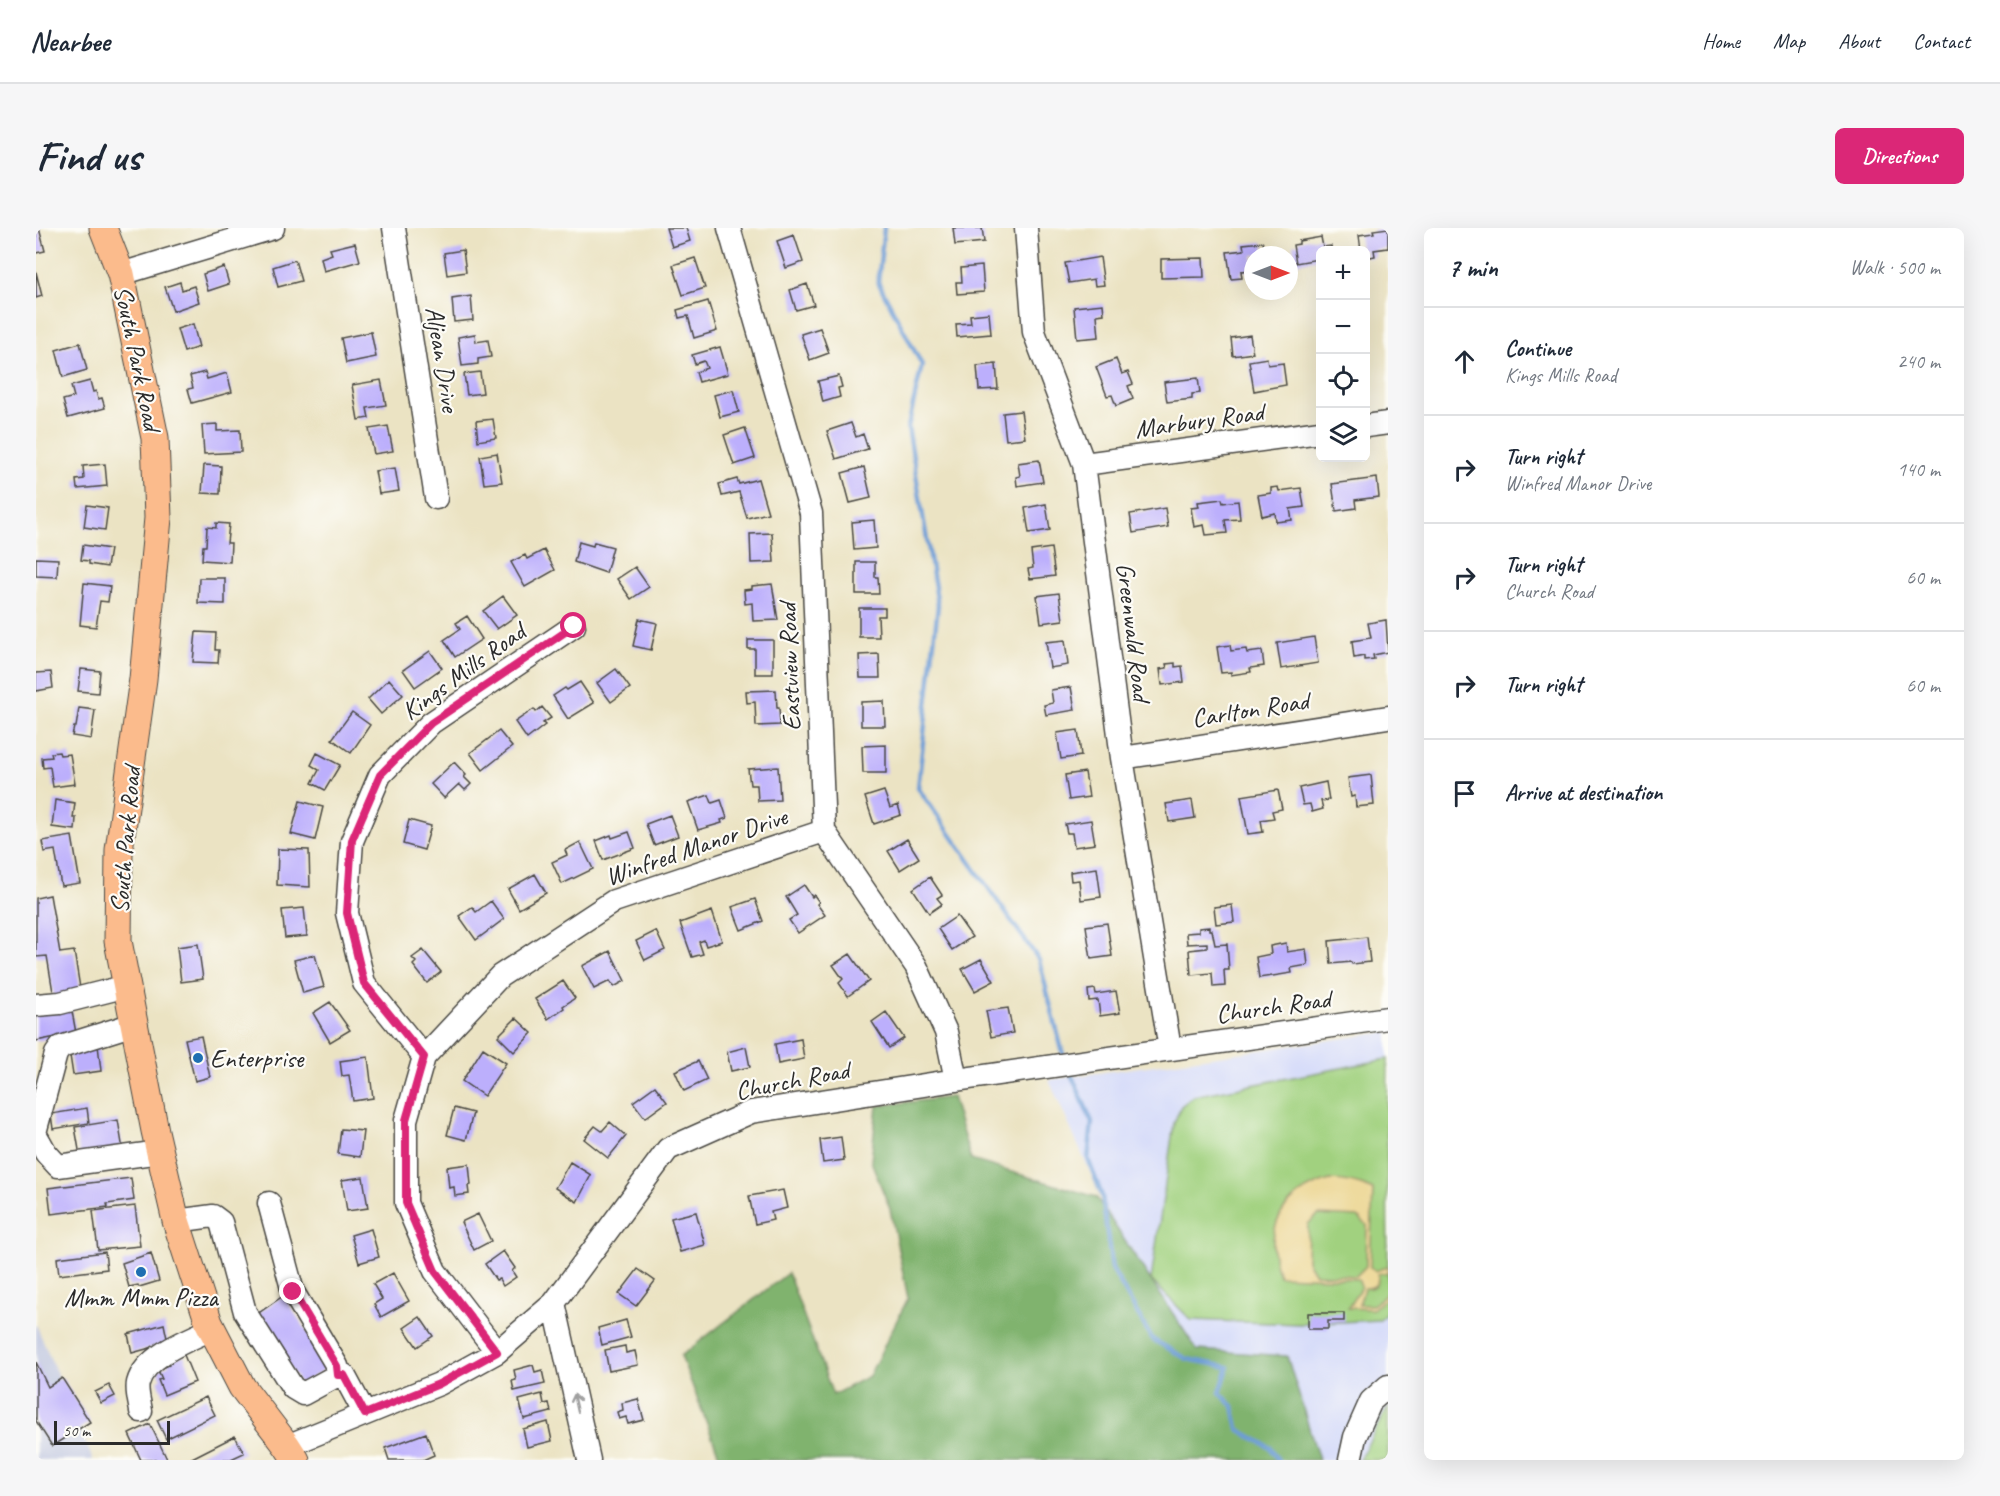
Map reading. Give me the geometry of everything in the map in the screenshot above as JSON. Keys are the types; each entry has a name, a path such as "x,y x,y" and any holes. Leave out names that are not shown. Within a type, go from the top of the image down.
{"main road":[{"name":"South Park Road","path":"103,228 121,274 155,438 158,518 143,679 119,850 118,941 176,1221 212,1329 242,1387 291,1453"}],"street":[{"path":"121,274 273,228"},
{"name":"Aljean Drive","path":"394,228 436,498"},
{"name":"Eastview Road","path":"729,228 811,513 824,831"},
{"name":"Greenwald Road","path":"1026,228 1034,332 1084,464 1122,758 1170,1049"},
{"path":"1370,425 1388,423"},
{"name":"Marbury Road","path":"1084,464 1316,433"},
{"name":"Kings Mills Road","path":"424,1057 364,983 347,913 352,840 380,775 431,723 574,626"},
{"name":"Carlton Road","path":"1122,758 1388,717"},
{"path":"824,831 916,966 946,1032 956,1080"},
{"name":"Winfred Manor Drive","path":"497,1352 435,1271 406,1203 406,1120 424,1057 500,976 614,902 824,831"},
{"path":"36,1005 60,1003 127,986"},
{"name":"Church Road","path":"291,1453 365,1414 439,1384 497,1352 554,1303 668,1149 751,1112 1388,1018"},
{"path":"36,1129 56,1054 61,1047 134,1024"},
{"path":"36,1135 46,1153 58,1166 160,1152"},
{"path":"270,1203 293,1292 337,1366 338,1375"},
{"path":"176,1221 213,1216 221,1222 246,1312 294,1388 303,1394 338,1375 344,1375 365,1414"},
{"path":"554,1303 589,1460"},
{"path":"141,1411 137,1384 149,1364 174,1347 212,1329"},
{"path":"1350,1460 1355,1437 1371,1401 1388,1386"}],"shaded area":[{"path":"1388,1032 1388,1460 1218,1460 1049,1080"},
{"path":"36,1324 93,1460 36,1460"}],"green space":[{"path":"1388,1059 1388,1311 1380,1320 1299,1324 1191,1320 1151,1280 1174,1123 1181,1106 1194,1096"},
{"path":"952,1097 971,1160 1096,1197 1197,1350 1287,1356 1319,1460 721,1460 681,1356 788,1273 833,1395 869,1376 908,1298 890,1209 871,1161 877,1106"},
{"path":"1388,1407 1388,1460 1359,1460"}],"sand":[{"path":"1336,1180 1352,1182 1373,1190 1370,1267 1376,1271 1388,1266 1388,1272 1378,1274 1378,1281 1373,1287 1364,1288 1359,1305 1373,1305 1388,1292 1388,1296 1373,1309 1348,1308 1361,1287 1358,1279 1279,1276 1274,1259 1275,1229 1288,1204 1313,1186","holes":["1318,1215 1358,1217 1367,1225 1366,1266 1356,1276 1315,1274 1307,1261 1308,1224"]}],"building":[{"path":"36,228 39,228 45,251 36,253"},
{"path":"666,228 686,228 690,241 672,247"},
{"path":"953,228 982,228 984,242 955,245"},
{"path":"1388,228 1388,248 1374,250 1375,256 1370,257 1370,246 1360,246 1359,235 1374,233 1373,230"},
{"path":"794,235 803,262 786,268 777,241"},
{"path":"1321,237 1323,246 1316,246 1316,259 1298,263 1298,246 1293,245 1299,244 1299,241"},
{"path":"1263,242 1264,246 1244,246 1244,250 1243,244"},
{"path":"355,243 360,261 324,271 321,258 332,254 330,249"},
{"path":"463,250 466,272 447,275 444,253"},
{"path":"1244,250 1242,278 1231,279 1227,252"},
{"path":"1100,257 1104,285 1095,286 1094,279 1069,283 1065,263"},
{"path":"695,258 705,288 683,295 673,265"},
{"path":"1203,258 1204,277 1161,278 1161,259"},
{"path":"295,260 301,281 278,287 273,267"},
{"path":"982,266 984,292 957,294 956,282 962,282 961,268"},
{"path":"224,267 229,284 208,291 203,274"},
{"path":"36,272 42,296 36,298"},
{"path":"180,282 182,290 194,286 199,302 173,311 165,287"},
{"path":"807,284 814,305 796,310 790,290"},
{"path":"471,296 473,320 454,322 452,299"},
{"path":"708,301 717,331 694,338 688,316 679,318 677,310"},
{"path":"1103,304 1104,314 1097,315 1099,337 1077,339 1074,307"},
{"path":"989,313 991,334 957,337 956,324 971,323 970,315"},
{"path":"193,324 199,347 184,352 177,329"},
{"path":"820,328 829,353 810,360 801,334"},
{"path":"371,332 376,357 346,363 341,338"},
{"path":"475,334 476,342 488,340 491,357 478,359 478,364 462,366 458,337"},
{"path":"1250,335 1253,353 1233,356 1231,338"},
{"path":"80,343 87,370 63,377 56,350"},
{"path":"720,347 728,374 699,382 696,372 707,368 704,361 695,364 692,355"},
{"path":"1267,358 1268,365 1283,363 1286,385 1254,391 1249,361"},
{"path":"1116,359 1122,374 1128,372 1133,384 1128,386 1133,399 1116,406 1112,395 1107,396 1096,367"},
{"path":"996,364 998,389 979,390 977,366"},
{"path":"205,372 207,379 227,373 232,392 192,403 188,389 193,388 190,376"},
{"path":"480,372 483,393 467,395 464,374"},
{"path":"839,376 842,387 838,388 840,397 823,402 818,381"},
{"path":"1198,378 1200,393 1192,394 1192,399 1167,402 1164,382"},
{"path":"381,380 386,405 367,408 369,418 358,420 352,385"},
{"path":"90,381 93,392 96,391 98,399 102,398 105,408 68,418 63,400 74,397 71,386"},
{"path":"733,390 739,412 720,417 714,395"},
{"path":"1021,411 1025,438 1006,440 1003,413"},
{"path":"493,419 496,438 478,441 476,421"},
{"path":"851,423 856,437 863,434 868,449 836,459 827,431"},
{"path":"217,424 217,431 240,430 241,452 204,454 202,425"},
{"path":"388,426 393,451 374,454 369,429"},
{"path":"745,428 755,458 734,465 724,435"},
{"path":"497,453 502,482 484,484 480,456"},
{"path":"1039,460 1043,482 1017,486 1016,477 1020,476 1018,463"},
{"path":"105,464 107,486 77,489 76,480 84,479 83,466"},
{"path":"204,465 221,466 220,494 202,493"},
{"path":"864,467 871,498 850,503 842,473"},
{"path":"395,468 399,491 379,494 375,471"},
{"path":"1377,478 1379,497 1355,500 1356,508 1336,511 1332,484"},
{"path":"737,479 739,484 758,479 768,513 747,518 739,492 722,496 719,484"},
{"path":"1278,487 1279,491 1301,488 1304,507 1290,509 1292,520 1276,522 1275,513 1262,516 1258,495 1271,493 1271,488"},
{"path":"1222,499 1223,503 1238,501 1240,519 1225,520 1227,533 1206,535 1204,525 1194,527 1191,508 1199,507 1198,502"},
{"path":"1046,504 1050,530 1029,533 1025,508"},
{"path":"87,505 108,508 105,530 84,527"},
{"path":"1165,508 1168,527 1133,533 1130,514"},
{"path":"874,520 876,548 854,550 852,522"},
{"path":"216,523 229,524 227,543 231,543 230,562 202,560 203,546 206,546 207,527 216,528"},
{"path":"772,533 774,562 751,563 750,534"},
{"path":"579,542 593,546 594,542 613,547 606,573 574,562"},
{"path":"83,545 110,549 107,567 81,560"},
{"path":"1051,548 1055,576 1030,579 1028,569 1033,568 1031,551"},
{"path":"544,550 555,570 525,587 511,562 525,555 527,559"},
{"path":"36,558 58,559 57,577 36,576"},
{"path":"856,562 875,562 875,577 878,577 879,594 856,594"},
{"path":"635,567 649,587 631,599 617,579"},
{"path":"199,578 225,578 225,604 198,603"},
{"path":"84,583 110,586 108,602 100,601 96,627 80,625"},
{"path":"772,584 778,620 753,621 752,603 745,604 744,590 752,589 752,586"},
{"path":"1059,593 1063,620 1041,623 1037,596"},
{"path":"503,596 517,615 497,629 483,611"},
{"path":"859,608 885,608 885,616 878,616 879,637 859,637"},
{"path":"467,616 482,639 455,657 444,640 460,629 456,623"},
{"path":"639,619 657,623 651,650 633,646"},
{"path":"1386,620 1388,652 1373,655 1374,659 1364,660 1364,656 1354,658 1352,641 1371,638 1368,623"},
{"path":"196,632 216,633 215,650 219,650 218,663 193,662"},
{"path":"1314,637 1318,663 1281,669 1277,643"},
{"path":"748,640 773,640 773,674 755,674 755,649 748,649"},
{"path":"1065,640 1068,665 1050,668 1046,642"},
{"path":"1230,645 1231,651 1246,649 1247,653 1262,651 1264,666 1250,668 1251,672 1231,675 1231,672 1221,673 1217,647"},
{"path":"430,651 442,668 415,687 403,670"},
{"path":"879,654 880,678 860,678 859,655"},
{"path":"1175,663 1175,667 1182,666 1184,682 1162,685 1160,669 1167,668 1166,664"},
{"path":"81,669 100,671 98,693 78,691"},
{"path":"616,669 630,688 611,702 597,683"},
{"path":"51,672 53,688 36,691 36,673"},
{"path":"389,679 403,695 381,714 368,699"},
{"path":"580,682 594,703 568,719 553,696"},
{"path":"1071,687 1075,710 1046,715 1044,705 1053,703 1051,690"},
{"path":"776,690 780,725 756,726 755,702 747,703 746,691"},
{"path":"884,701 885,726 861,726 861,702"},
{"path":"542,707 551,718 527,739 515,722 534,709 536,712"},
{"path":"79,708 95,710 91,739 72,736"},
{"path":"352,712 370,725 351,753 332,739"},
{"path":"1078,730 1081,756 1061,759 1057,733"},
{"path":"499,731 512,747 483,770 470,753"},
{"path":"886,745 886,773 863,773 862,746"},
{"path":"59,752 60,755 70,754 75,784 53,787 50,767 43,768 42,758 52,757 51,753"},
{"path":"317,753 340,765 325,790 312,783 319,770 311,765"},
{"path":"454,762 471,784 465,790 459,784 444,798 431,784"},
{"path":"778,767 780,800 758,801 757,785 750,785 748,769"},
{"path":"1085,772 1089,797 1069,800 1065,775"},
{"path":"1371,775 1374,805 1356,807 1355,796 1351,797 1348,778"},
{"path":"1326,782 1329,800 1321,801 1323,809 1312,812 1310,804 1303,805 1299,788"},
{"path":"1278,790 1282,809 1272,811 1274,818 1261,820 1263,832 1248,834 1241,796"},
{"path":"884,791 890,808 898,805 901,815 874,824 865,797"},
{"path":"709,795 712,803 721,800 727,818 721,820 722,823 698,830 688,802"},
{"path":"55,800 75,803 73,818 76,818 75,830 52,827"},
{"path":"1192,800 1195,818 1169,822 1166,804"},
{"path":"300,801 323,807 315,840 291,834"},
{"path":"670,815 678,836 654,845 646,824"},
{"path":"409,820 431,826 424,850 403,844"},
{"path":"1091,820 1095,844 1074,847 1072,833 1067,833 1065,824"},
{"path":"629,832 635,848 603,860 596,841 611,835 612,838"},
{"path":"72,836 80,883 61,886 55,850 44,852 42,841"},
{"path":"907,839 919,858 900,870 888,851"},
{"path":"580,842 593,869 562,884 552,862 567,855 565,850"},
{"path":"278,849 309,850 310,887 277,885"},
{"path":"1097,868 1101,897 1081,900 1079,880 1071,881 1070,872"},
{"path":"535,874 546,893 519,909 508,889"},
{"path":"930,877 942,895 937,898 942,904 929,913 913,889"},
{"path":"804,885 812,897 814,895 819,902 817,904 825,915 798,933 789,920 797,915 786,897"},
{"path":"50,895 60,953 74,951 81,994 54,998 47,956 36,957 36,898"},
{"path":"755,899 763,921 741,930 732,907"},
{"path":"491,901 504,919 476,940 459,916 472,907 476,912"},
{"path":"1232,905 1234,922 1216,924 1214,907"},
{"path":"304,908 307,936 285,938 282,910"},
{"path":"712,911 722,941 706,946 704,940 699,942 703,954 692,957 680,923"},
{"path":"957,916 972,937 952,950 938,929"},
{"path":"1107,923 1112,956 1091,959 1086,926"},
{"path":"1209,927 1209,930 1212,930 1215,945 1227,944 1229,970 1224,970 1225,986 1213,987 1212,973 1191,975 1189,950 1207,948 1207,943 1187,944 1186,933 1199,932 1199,928"},
{"path":"656,931 665,950 645,960 636,941"},
{"path":"1367,937 1370,962 1331,964 1329,941"},
{"path":"1286,943 1287,952 1306,949 1308,965 1291,968 1292,973 1259,978 1256,957 1271,954 1270,946"},
{"path":"198,944 203,979 181,982 177,947"},
{"path":"423,950 441,972 427,983 413,965 416,962 412,958"},
{"path":"610,951 625,981 614,987 610,981 594,989 582,966"},
{"path":"850,954 869,981 848,996 839,983 843,979 833,965"},
{"path":"315,955 324,987 303,993 294,960"},
{"path":"981,959 994,981 975,991 962,969"},
{"path":"563,981 575,998 548,1019 535,999"},
{"path":"1095,989 1096,994 1116,991 1120,1013 1100,1016 1098,1000 1089,1001 1088,990"},
{"path":"330,1002 350,1030 330,1042 313,1013"},
{"path":"71,1006 76,1033 36,1041 36,1012"},
{"path":"1008,1008 1013,1033 991,1037 986,1011"},
{"path":"886,1012 904,1038 889,1048 872,1022"},
{"path":"516,1018 532,1033 514,1052 498,1036"},
{"name":"Enterprise","path":"201,1036 210,1077 195,1081 185,1039"},
{"path":"801,1039 804,1059 778,1064 775,1044"},
{"path":"98,1045 101,1071 73,1075 69,1049"},
{"path":"746,1047 750,1067 731,1071 727,1052"},
{"path":"483,1048 506,1063 484,1096 462,1081"},
{"path":"368,1057 373,1098 353,1101 349,1075 342,1076 340,1061"},
{"path":"698,1061 707,1080 684,1091 675,1071"},
{"path":"655,1086 667,1102 645,1118 633,1102"},
{"path":"87,1108 89,1123 53,1129 51,1114"},
{"path":"454,1108 473,1113 466,1140 447,1135"},
{"path":"118,1120 123,1150 80,1156 75,1127"},
{"path":"610,1122 626,1136 608,1158 584,1139 595,1126 602,1131"},
{"path":"341,1129 363,1131 360,1157 338,1154"},
{"path":"841,1137 844,1160 823,1163 820,1140"},
{"path":"570,1162 591,1175 577,1202 555,1188"},
{"path":"469,1164 471,1185 468,1186 469,1194 455,1196 454,1187 449,1188 447,1167"},
{"path":"363,1177 368,1208 347,1211 342,1180"},
{"path":"131,1178 134,1200 107,1204 108,1207 51,1214 48,1188"},
{"path":"783,1190 787,1208 771,1212 773,1220 755,1224 749,1196"},
{"path":"135,1206 140,1246 98,1250 93,1211"},
{"path":"696,1212 705,1245 680,1252 671,1218"},
{"path":"478,1214 491,1241 474,1250 461,1222"},
{"path":"371,1229 379,1257 359,1263 351,1235"},
{"path":"503,1251 515,1268 512,1271 516,1277 503,1286 485,1264"},
{"path":"105,1252 107,1269 59,1275 57,1258"},
{"name":"Mmm Mmm Pizza","path":"151,1253 159,1281 139,1287 138,1285 129,1287 122,1263"},
{"path":"638,1269 655,1281 636,1306 619,1294"},
{"path":"393,1273 409,1301 381,1317 374,1304 382,1299 373,1284"},
{"path":"283,1296 330,1365 301,1385 256,1315"},
{"path":"1308,1313 1344,1313 1344,1321 1328,1321 1328,1329 1308,1329"},
{"path":"420,1317 433,1336 417,1347 404,1328"},
{"path":"626,1320 631,1337 602,1345 598,1328"},
{"path":"164,1324 168,1343 132,1353 128,1334"},
{"path":"625,1346 626,1353 635,1351 638,1365 609,1371 605,1350"},
{"path":"184,1355 195,1382 164,1395 158,1380 162,1379 158,1370 169,1365 168,1361"},
{"path":"36,1362 48,1387 62,1378 90,1422 52,1446 36,1421"},
{"path":"533,1365 535,1372 542,1370 545,1384 514,1391 512,1381 516,1380 514,1370"},
{"path":"109,1385 115,1396 101,1403 95,1392"},
{"path":"542,1394 544,1404 549,1403 551,1412 524,1419 519,1400"},
{"path":"206,1397 215,1415 166,1439 157,1420"},
{"path":"638,1399 644,1420 628,1424 626,1417 619,1419 617,1412 623,1410 622,1403"},
{"path":"548,1422 552,1441 527,1447 523,1429"},
{"path":"150,1424 166,1460 141,1460 129,1434"},
{"path":"426,1433 434,1455 423,1460 389,1460 385,1448"},
{"path":"235,1436 244,1453 229,1460 188,1460"}],"waterway":[{"path":"884,228 878,282 922,365 908,427 938,605 918,788 1039,960 1063,1054"},
{"path":"1071,1074 1092,1122 1088,1159 1102,1196 1112,1269 1152,1339 1187,1359 1228,1367 1220,1393 1233,1406 1238,1429 1271,1448 1278,1460"}],"place":[{"name":"Enterprise","path":"198,1058"},
{"name":"Mmm Mmm Pizza","path":"141,1272"}],"route":[{"path":"293,1292 337,1366 338,1375 344,1375 365,1414 439,1384 497,1352 435,1271 406,1203 406,1120 424,1057 364,983 347,913 352,840 380,775 431,723 574,626"}]}
